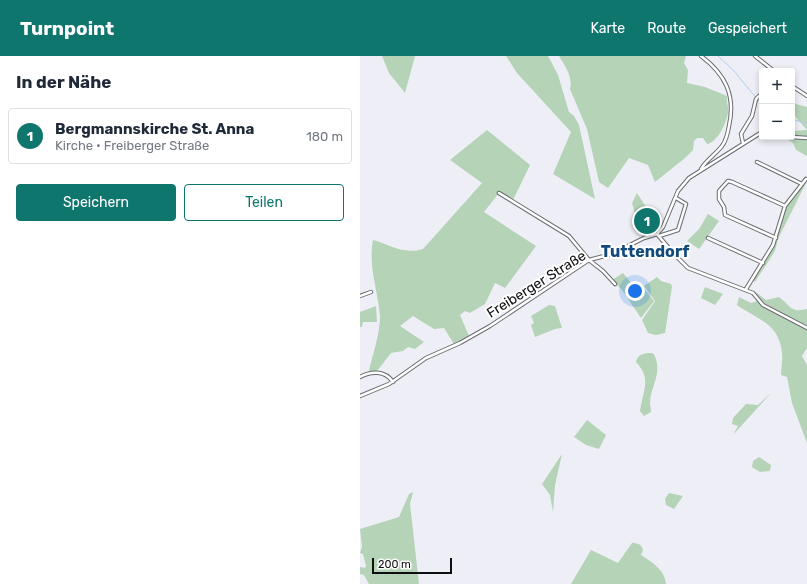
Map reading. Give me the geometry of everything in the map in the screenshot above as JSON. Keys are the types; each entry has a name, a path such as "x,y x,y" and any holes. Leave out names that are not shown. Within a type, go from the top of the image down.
{"street":[{"path":"701,56 723,79 730,91 732,100 730,120 723,145 682,186 658,235 688,268 753,292 763,305 807,328"},
{"path":"755,56 770,68"},
{"path":"795,88 807,96"},
{"path":"743,143 741,134 752,116 758,97"},
{"path":"700,169 759,134"},
{"path":"795,137 807,138"},
{"path":"757,162 802,184"},
{"path":"746,289 763,263 776,238 785,206 806,179"},
{"path":"776,238 725,215 724,207 719,199 719,191 728,181 785,206"},
{"path":"499,193 529,210 569,236 589,260 603,271 615,284"},
{"name":"Freiberger Straße","path":"360,396 393,382 426,358 460,343 490,326 589,260 612,254 644,238 678,230 686,204 676,198"},
{"path":"708,238 763,263"},
{"path":"360,296 371,292"},
{"path":"360,376 368,372 377,372 389,377 393,382"}],"green space":[{"path":"382,56 415,56 405,93 389,73"},
{"path":"506,56 548,56 558,75 569,112 574,116 579,125 595,199 553,174 571,132 517,73"},
{"path":"559,56 686,56 684,63 688,70 687,83 705,87 727,96 728,110 724,126 715,140 707,144 703,138 697,138 694,141 693,150 655,182 648,165 629,158 608,188 599,182 587,129 570,89 571,85 568,72"},
{"path":"795,104 807,107 807,130 795,116"},
{"path":"487,130 530,165 513,200 499,193 484,212 536,246 505,288 495,283 485,304 470,313 465,311 460,315 469,336 454,344 444,328 434,329 413,316 400,326 424,342 415,349 408,347 403,351 391,353 377,371 369,371 380,323 379,306 372,269 373,240 398,249 416,251 423,249 482,183 450,160"},
{"path":"807,130 807,156 796,150 793,143 788,140 795,140 795,131"},
{"path":"807,181 778,239 775,251 755,282 753,280 775,245 787,205"},
{"path":"637,193 650,213 637,222 632,203"},
{"path":"708,214 719,221 699,249 687,241 699,229"},
{"path":"623,273 635,288 637,285 643,287 654,301 641,318 622,290 612,280"},
{"path":"657,277 661,281 671,284 672,287 665,333 656,335 648,333 642,320 655,301 644,286"},
{"path":"705,287 723,294 715,305 701,298"},
{"path":"756,292 766,300 779,297 791,308 797,310 807,309 807,348 802,356 807,365 807,443 792,403 787,377 781,375 782,353 777,335 766,323 737,305 739,297 751,303 757,301 782,316 786,315 759,300"},
{"path":"549,305 555,306 562,328 555,329 535,337 531,325 534,323 531,316"},
{"path":"376,306 377,322 363,322 362,327 360,327 360,312"},
{"path":"644,354 654,354 656,361 657,373 651,396 651,412 644,416 640,411 645,379 641,368 636,362 638,357"},
{"path":"771,393 733,435 738,426 732,424 733,418 746,404 758,405"},
{"path":"587,420 606,435 599,449 586,445 574,437"},
{"path":"562,454 555,485 553,512 550,495 542,484"},
{"path":"759,457 771,465 770,471 760,472 752,467 753,461"},
{"path":"413,492 410,504 419,584 369,584 364,575 360,574 360,567 365,568 366,566 363,554 360,553 362,547 360,529 399,517 409,494"},
{"path":"669,493 683,496 674,509 666,505 665,499"},
{"path":"632,543 642,546 643,550 641,555 661,571 666,584 571,584 591,550 618,563"}],"waterway":[{"path":"718,56 734,71 761,104"},
{"path":"795,120 807,124"}],"place":[{"name":"Bergmannskirche St. Anna","path":"647,221"}],"district":[{"name":"Tuttendorf","path":"645,251"}]}
